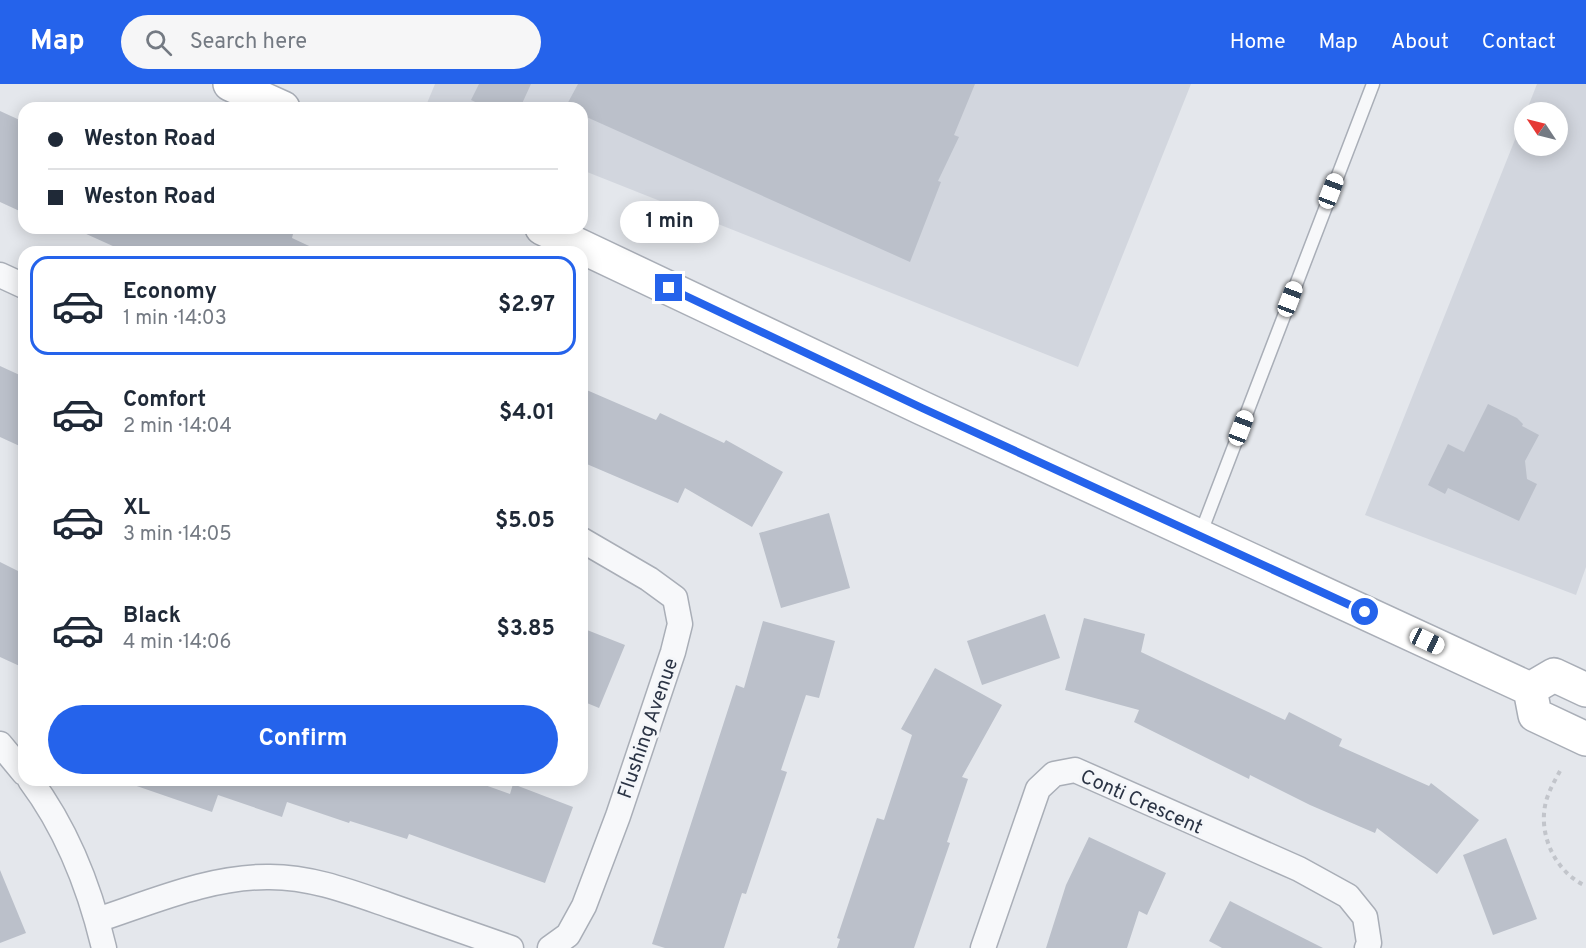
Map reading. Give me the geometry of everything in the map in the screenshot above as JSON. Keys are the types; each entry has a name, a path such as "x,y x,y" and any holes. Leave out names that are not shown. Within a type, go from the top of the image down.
{"main road":[{"path":"231,84 269,102"},
{"path":"555,234 580,246"},
{"path":"588,250 1530,689"},
{"path":"1530,689 1554,675 1586,690"},
{"path":"1530,689 1535,715 1586,739"}],"street":[{"path":"0,275 18,283"},
{"name":"Flushing Avenue","path":"550,948 568,935 584,906 618,816 673,652 680,624 675,598 649,579 588,543"},
{"path":"0,744 18,766"},
{"name":"Conti Crescent","path":"983,948 1038,789 1054,774 1075,770 1299,869 1348,896 1365,917 1369,943 1367,948"},
{"path":"34,786 72,853 97,920 104,948"},
{"path":"97,920 191,889 223,882 268,877 295,878 330,885 511,948"}],"lane":[{"path":"1200,536 1373,84"}],"path":[{"path":"1560,771 1545,807 1547,841 1566,875 1586,886"}],"shaded area":[{"path":"435,84 1191,84 1078,367 588,172 588,102 428,102"},
{"path":"1537,84 1586,84 1586,567 1576,595 1365,515 1514,142 1514,156 1568,156 1568,102 1530,102"}],"building":[{"path":"479,84 531,84 523,102 475,102 471,100"},
{"path":"578,84 975,84 954,135 959,137 938,181 941,182 910,262 588,118 588,102 568,102"},
{"path":"0,111 18,119 18,210 0,202"},
{"path":"86,234 293,234 292,238 309,246 113,246"},
{"path":"0,366 18,374 18,445 0,437"},
{"path":"588,391 656,420 660,413 724,443 726,440 783,472 752,527 685,488 678,503 588,465"},
{"path":"1488,404 1517,418 1523,424 1522,426 1539,435 1525,461 1527,479 1537,484 1519,521 1448,488 1445,494 1428,485 1448,444 1464,452"},
{"path":"829,513 850,588 781,608 759,533"},
{"path":"0,562 18,571 18,665 0,657"},
{"path":"1045,614 1060,658 982,685 967,641"},
{"path":"1084,618 1145,634 1141,652 1285,720 1289,712 1342,739 1339,746 1429,786 1431,783 1479,820 1437,874 1377,828 1375,833 1310,805 1250,775 1249,779 1134,722 1139,710 1065,690"},
{"path":"763,621 835,641 819,698 806,695 781,770 787,772 746,894 742,893 724,948 665,948 652,944 736,685 744,688"},
{"path":"588,630 625,645 599,708 588,703"},
{"path":"935,668 1002,705 962,777 968,779 947,842 950,843 914,948 837,948 840,939 837,938 877,818 884,820 912,735 901,729"},
{"path":"137,786 488,786 510,794 512,786 518,786 573,807 545,883 409,834 407,839 287,802 282,817 218,795 212,812"},
{"path":"1089,837 1166,873 1147,915 1139,911 1127,948 1046,948 1066,885"},
{"path":"1506,838 1537,919 1493,935 1463,855"},
{"path":"0,870 26,933 0,943"},
{"path":"1230,901 1323,948 1222,948 1209,941"}],"route":[{"path":"669,288 922,408 1365,612"}]}
